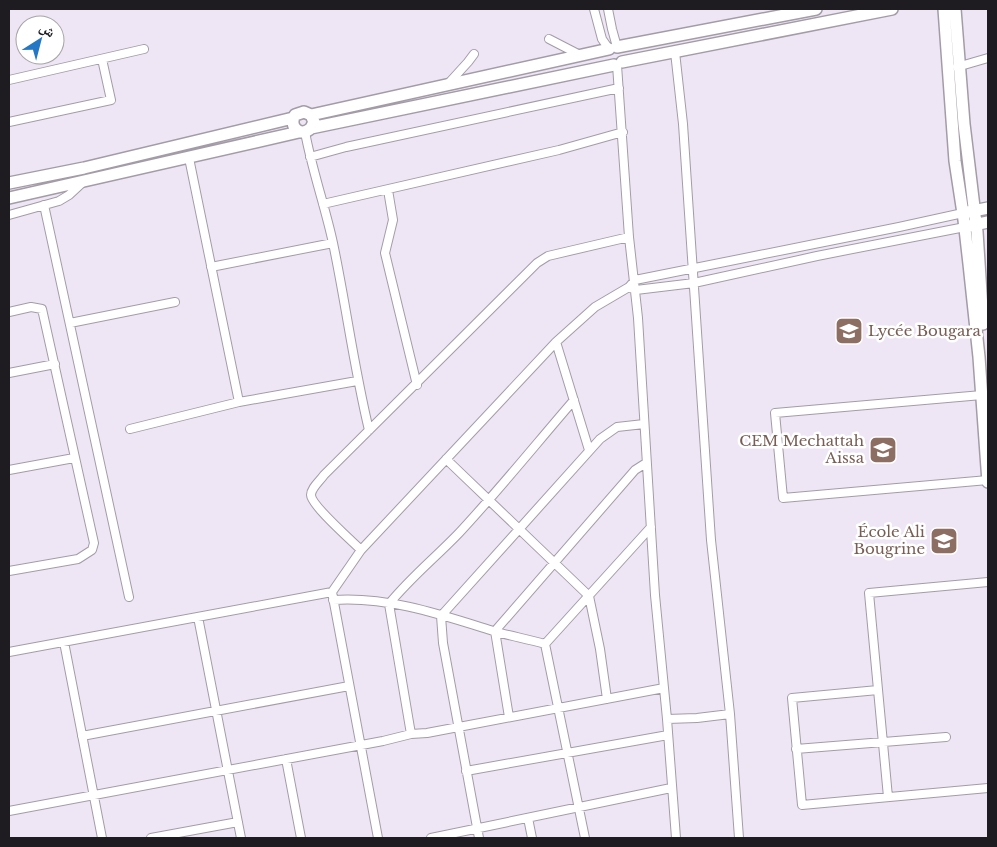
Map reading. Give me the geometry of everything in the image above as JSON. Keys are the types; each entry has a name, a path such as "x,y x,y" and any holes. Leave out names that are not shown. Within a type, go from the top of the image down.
{"main road":[{"path":"9,183 93,166 293,118 301,112 311,115 613,48 816,9"},
{"path":"9,198 305,131 618,64 892,9"},
{"path":"944,9 954,68 968,212 988,381"},
{"path":"954,68 955,9"},
{"path":"613,48 624,53 618,64"},
{"path":"305,131 314,122 311,115"},
{"path":"293,118 293,124 305,131"},
{"path":"968,212 988,208"},
{"path":"971,226 988,222"},
{"path":"984,356 982,395 988,481"}],"street":[{"path":"594,9 602,39 613,48"},
{"path":"608,9 613,48"},
{"path":"548,39 580,55"},
{"path":"9,80 144,50"},
{"path":"675,52 683,124 711,540 730,714 740,838"},
{"path":"447,85 474,54"},
{"path":"954,68 988,58"},
{"path":"9,122 111,100 102,59"},
{"path":"618,64 629,237 635,280 632,288 644,424 654,595 667,719 676,838"},
{"path":"310,157 355,145 619,88"},
{"path":"305,131 333,243 350,326 357,381 369,430"},
{"path":"324,204 559,150 622,132"},
{"path":"189,158 239,402"},
{"path":"9,215 44,205 69,195 84,182"},
{"path":"388,190 393,220 385,253 416,384"},
{"path":"44,205 129,597"},
{"path":"635,280 899,228 968,212"},
{"path":"378,838 332,596 362,550 556,342 595,306 632,288 694,283 817,256 971,226"},
{"path":"362,550 311,499 311,492 324,475 537,263 548,256 629,237"},
{"path":"211,266 333,243"},
{"path":"70,323 175,302"},
{"path":"9,312 31,307 42,309 94,543 92,550 78,559 9,571"},
{"path":"556,342 589,450"},
{"path":"9,373 55,364"},
{"path":"130,429 239,402 357,381"},
{"path":"982,395 775,412 783,498 988,481"},
{"path":"410,734 389,604 402,587 457,535 489,500 574,400"},
{"path":"479,838 443,643 441,616 600,439 617,427 644,424"},
{"path":"9,470 74,458"},
{"path":"446,459 589,596 600,649 607,699"},
{"path":"495,631 635,470 646,463"},
{"path":"545,644 651,527"},
{"path":"888,797 869,593 988,582"},
{"path":"9,652 198,617 332,596 365,599 389,604 545,644"},
{"path":"198,617 241,838"},
{"path":"495,631 509,717"},
{"path":"64,642 102,838"},
{"path":"545,644 585,838"},
{"path":"82,736 348,686"},
{"path":"9,811 361,745 410,734 458,727 664,688"},
{"path":"878,690 792,698 802,805 988,788"},
{"path":"667,719 730,714"},
{"path":"466,770 668,735"},
{"path":"796,749 946,737"},
{"path":"286,759 301,838"},
{"path":"431,838 671,788"},
{"path":"528,818 532,838"},
{"path":"151,838 238,822"}],"place":[{"name":"Lycée Bougara","path":"849,331"},
{"name":"CEM Mechattah Aissa","path":"883,450"},
{"name":"École Ali Bougrine","path":"944,541"}]}
